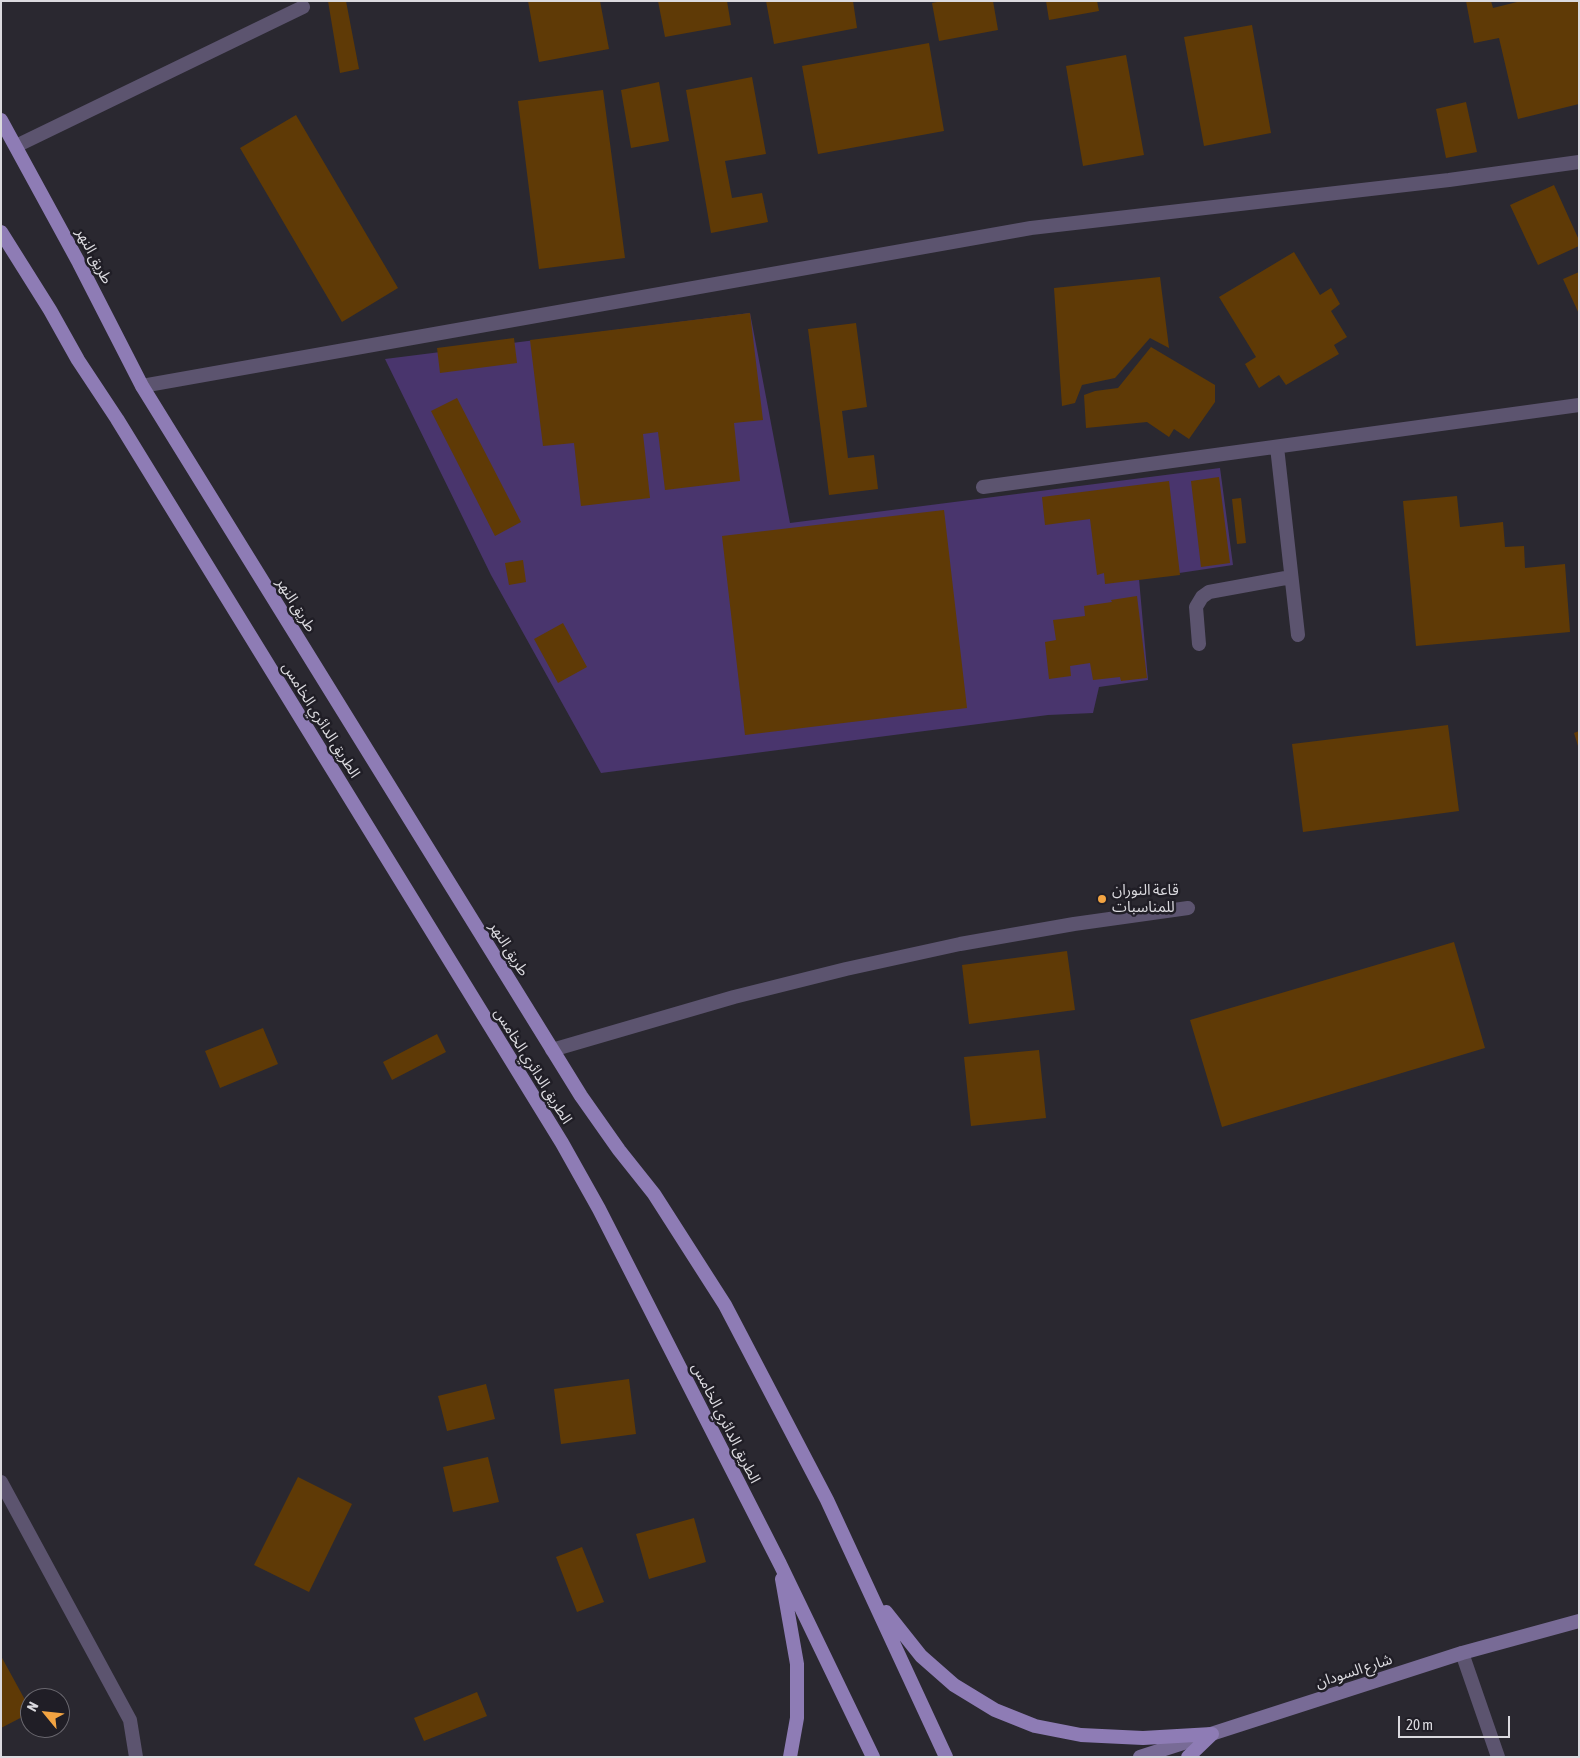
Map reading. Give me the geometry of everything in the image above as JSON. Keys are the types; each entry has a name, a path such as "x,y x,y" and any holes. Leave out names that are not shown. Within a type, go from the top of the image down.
{"main road":[{"name":"طريق النهر","path":"1,120 84,271 142,386 581,1096"},
{"name":"الطريق الدائري الخامس","path":"1,232 50,310 78,360 117,419 562,1143 599,1209 780,1564 873,1757"},
{"name":"الطريق الدائري الخامس","path":"581,1096 619,1150 654,1194 725,1305 827,1500 946,1757"},
{"path":"780,1564 797,1664 797,1718 790,1757"},
{"path":"873,1597 921,1656 954,1685 995,1710 1035,1726 1082,1735 1143,1738 1212,1734"},
{"name":"شارع السودان","path":"1140,1757 1462,1653 1579,1621"},
{"path":"1188,1757 1212,1734"}],"street":[{"path":"16,146 303,7"},
{"path":"142,386 1031,228 1449,180 1579,162"},
{"path":"983,487 1579,405"},
{"path":"1277,447 1298,635"},
{"path":"1199,644 1196,607 1202,597 1209,592 1291,577"},
{"path":"552,1050 734,997 856,967 960,944 1055,927 1188,908"},
{"path":"1,1482 130,1720 136,1757"},
{"path":"1462,1653 1498,1757"}],"shaded area":[{"path":"750,313 790,523 1220,468 1233,565 1139,579 1148,680 1099,687 1093,713 1048,715 601,773 491,575 385,359"}],"building":[{"path":"328,1 346,1 359,69 340,73"},
{"path":"528,1 600,1 609,49 539,62"},
{"path":"658,1 727,1 731,25 665,37"},
{"path":"766,1 853,1 857,28 774,44"},
{"path":"942,1 993,1 998,30 939,41 932,3"},
{"path":"1046,1 1097,1 1099,11 1049,20"},
{"path":"1466,1 1491,1 1493,8 1521,1 1579,1 1579,104 1518,119 1499,38 1474,43"},
{"path":"1252,25 1271,133 1204,146 1184,37"},
{"path":"929,43 944,131 818,154 802,66"},
{"path":"1126,55 1144,155 1083,166 1066,66"},
{"path":"752,77 766,154 725,161 732,198 762,193 768,222 711,233 686,90"},
{"path":"659,82 669,141 631,148 621,90"},
{"path":"603,90 625,258 539,269 518,101"},
{"path":"1466,102 1477,152 1446,158 1436,109"},
{"path":"296,115 398,288 342,322 240,148"},
{"path":"1554,185 1579,240 1579,246 1538,265 1510,205"},
{"path":"1294,252 1320,295 1331,288 1340,304 1331,311 1347,337 1334,345 1339,354 1286,385 1279,375 1259,388 1245,364 1256,357 1219,297"},
{"path":"1579,272 1579,314 1563,279"},
{"path":"1160,277 1169,348 1150,338 1115,378 1082,385 1075,403 1062,406 1054,288"},
{"path":"750,313 763,420 734,423 740,481 665,490 658,432 643,434 650,498 581,506 574,443 543,446 530,340"},
{"path":"856,323 867,407 842,411 848,458 874,455 878,489 829,495 808,329"},
{"path":"514,338 517,363 440,373 437,348"},
{"path":"1151,347 1215,385 1215,402 1189,439 1174,429 1169,437 1147,422 1086,428 1084,395 1095,391 1118,388"},
{"path":"457,398 521,522 495,536 431,411"},
{"path":"1219,477 1230,563 1201,567 1191,481"},
{"path":"1169,481 1180,575 1105,584 1104,573 1097,575 1090,519 1045,525 1042,497"},
{"path":"1457,496 1460,527 1503,522 1505,547 1524,546 1525,568 1565,564 1570,632 1416,646 1403,501"},
{"path":"1241,498 1246,543 1237,544 1232,499"},
{"path":"944,510 967,708 745,735 722,536"},
{"path":"523,560 526,582 509,585 505,563"},
{"path":"1137,596 1147,678 1121,681 1120,677 1093,680 1090,663 1070,666 1071,676 1049,679 1045,642 1056,640 1053,620 1085,616 1084,606"},
{"path":"563,623 587,667 558,683 534,639"},
{"path":"1448,725 1459,811 1303,832 1292,744"},
{"path":"1579,731 1579,746 1578,746 1574,733"},
{"path":"1454,942 1485,1048 1222,1127 1190,1020"},
{"path":"1067,951 1075,1010 969,1024 962,965"},
{"path":"263,1028 278,1064 220,1088 205,1051"},
{"path":"437,1034 446,1052 392,1080 383,1062"},
{"path":"1039,1050 1046,1118 971,1126 964,1057"},
{"path":"629,1379 636,1434 561,1444 554,1389"},
{"path":"486,1384 495,1419 447,1431 438,1396"},
{"path":"488,1457 499,1502 453,1512 443,1467"},
{"path":"298,1477 352,1504 309,1592 254,1565"},
{"path":"694,1518 706,1562 649,1579 636,1534"},
{"path":"582,1547 604,1602 577,1612 556,1557"},
{"path":"1,1656 20,1691 20,1718 1,1728"},
{"path":"477,1692 487,1716 424,1741 414,1718"}],"place":[{"name":"قاعة النوران للمناسبات","path":"1102,899"}]}
